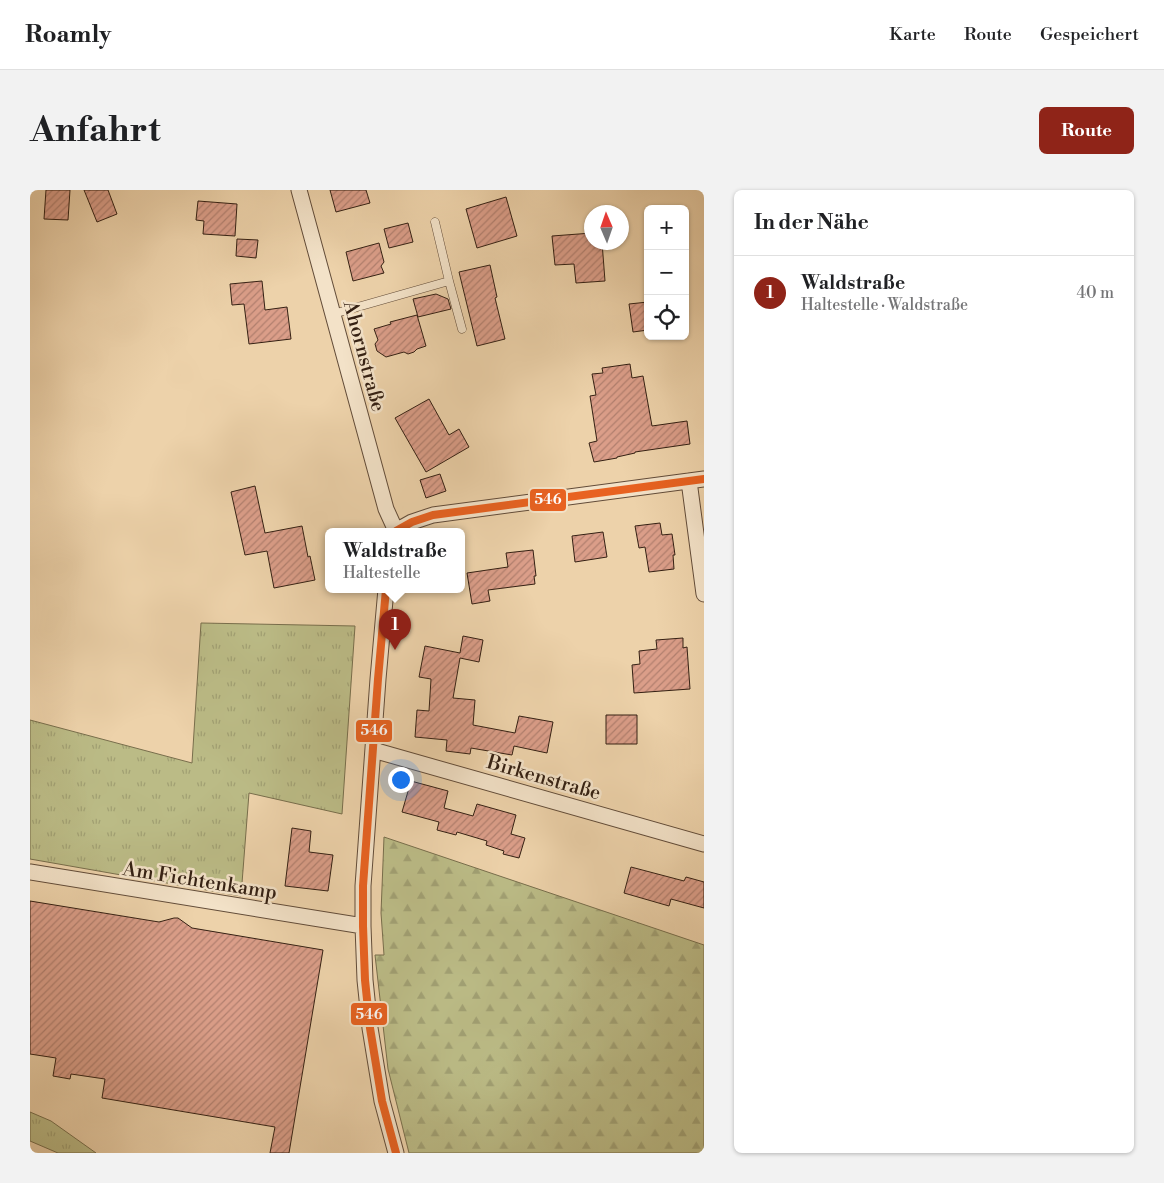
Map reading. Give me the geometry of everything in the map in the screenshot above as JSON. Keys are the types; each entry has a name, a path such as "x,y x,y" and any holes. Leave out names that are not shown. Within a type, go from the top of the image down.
{"street":[{"name":"Ahornstraße","path":"299,190 386,509 395,528"},
{"path":"401,528 433,515 697,480 704,594"},
{"path":"386,593 363,886 363,926 365,980 370,1028 382,1101 396,1153"},
{"name":"Birkenstraße","path":"373,750 704,844"},
{"path":"704,832 704,844"},
{"name":"Am Fichtenkamp","path":"30,872 363,926"}],"lane":[{"path":"435,222 462,329"},
{"path":"333,314 449,281"}],"green space":[{"path":"201,623 355,626 342,814 249,793 241,896 30,859 30,720 192,763"},
{"path":"384,837 704,945 704,1153 409,1153 388,1069 375,955 384,955 381,913"},
{"path":"30,1112 51,1121 96,1153 58,1153 30,1141"}],"building":[{"path":"46,190 70,190 68,220 44,219"},
{"path":"84,190 108,190 117,214 97,222"},
{"path":"330,190 366,190 370,203 336,212"},
{"path":"506,197 517,236 477,248 466,209"},
{"path":"198,201 237,204 235,236 203,234 204,221 196,220"},
{"path":"408,223 413,242 389,248 384,229"},
{"path":"584,234 584,250 603,250 605,281 576,283 574,264 555,265 552,236"},
{"path":"237,239 258,240 256,258 236,256"},
{"path":"379,243 384,262 381,266 384,273 353,281 346,252"},
{"path":"490,265 497,297 495,298 505,339 477,346 459,272"},
{"path":"262,281 265,310 287,307 291,339 249,344 244,304 232,305 230,284"},
{"path":"436,294 448,299 451,309 418,317 413,299"},
{"path":"644,302 644,331 633,332 629,304"},
{"path":"417,315 426,346 408,354 404,352 386,357 377,351 375,344 378,340 374,329 391,324 390,322"},
{"path":"630,364 632,378 643,376 652,426 687,421 690,444 635,452 617,458 594,462 589,443 597,441 590,396 596,395 592,374 603,373 602,368"},
{"path":"429,399 449,435 459,429 469,447 426,472 395,418"},
{"path":"440,474 446,491 426,498 420,480"},
{"path":"255,486 265,533 302,526 315,580 274,588 267,551 245,555 231,492"},
{"path":"660,523 662,535 672,534 675,555 673,555 674,569 649,572 645,547 639,548 635,526"},
{"path":"603,532 607,557 575,562 572,536"},
{"path":"533,550 535,584 488,590 490,601 472,604 467,573 508,567 506,553"},
{"path":"463,636 483,640 479,662 460,658 453,698 475,700 473,725 515,733 519,716 553,722 547,753 514,746 512,755 471,748 470,754 446,751 447,740 415,737 417,710 429,711 431,679 419,677 425,646 460,653"},
{"path":"683,638 683,648 687,647 690,689 634,693 632,665 640,664 639,651 657,649 656,640"},
{"path":"606,715 637,715 637,744 606,744"},
{"path":"411,781 448,791 444,808 473,816 477,804 516,815 511,834 525,838 519,858 503,854 504,851 486,845 487,841 457,832 456,835 437,830 439,822 402,812"},
{"path":"292,828 311,831 309,852 333,855 328,891 285,886"},
{"path":"631,867 684,881 686,877 704,882 704,908 671,899 669,906 624,893"},
{"path":"30,901 159,922 178,918 192,928 323,950 289,1153 270,1153 275,1127 102,1098 105,1079 71,1074 70,1079 53,1076 56,1058 30,1054"}],"transit line":[{"name":"546","path":"401,528 433,515 704,479"},
{"name":"546","path":"386,593 363,886 363,926 365,980 370,1028 382,1101 396,1153"}],"place":[{"name":"Waldstraße","path":"395,650"}]}
